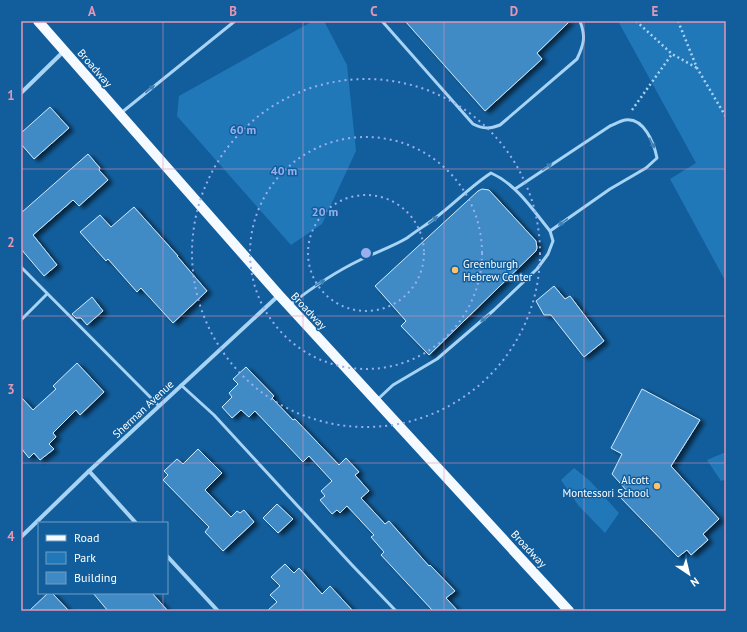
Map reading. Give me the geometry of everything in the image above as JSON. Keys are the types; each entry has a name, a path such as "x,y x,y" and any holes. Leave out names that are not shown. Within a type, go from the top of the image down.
{"main road":[{"name":"Broadway","path":"38,21 288,306 569,611"}],"street":[{"path":"21,93 65,51"},
{"name":"Sherman Avenue","path":"21,537 89,471 279,295"},
{"path":"89,471 135,522"},
{"path":"168,557 218,611"}],"lane":[{"path":"382,21 473,124 486,128 500,125 577,59 583,44 584,32 580,21"},
{"path":"120,114 232,22"},
{"path":"515,189 610,126 624,120 634,120 645,129 655,147 657,158 646,168 610,189 550,231"},
{"path":"288,306 334,274 405,239 434,219 480,180 492,173 501,177 515,189 550,231 553,241 548,254 537,269 505,300 437,359 393,385 375,401"},
{"path":"21,267 159,406"},
{"path":"21,320 47,294"},
{"path":"182,386 214,415 396,611"}],"path":[{"path":"636,21 672,54 697,68"},
{"path":"678,21 697,68 726,117"},
{"path":"624,120 672,54"}],"green space":[{"path":"313,21 324,21 347,65 356,151 322,224 291,245 177,116 179,96"},
{"path":"618,21 726,21 726,282 670,179 696,163"},
{"path":"726,452 726,479 721,481 707,460"},
{"path":"574,468 590,481 619,513 605,533 578,505 561,480"}],"building":[{"path":"405,21 570,21 537,53 542,59 485,111"},
{"path":"50,107 69,128 34,159 21,144 21,133"},
{"path":"88,154 108,180 79,206 73,200 33,235 57,265 44,276 21,249 21,213"},
{"name":"Greenburgh Hebrew Center","path":"482,189 489,190 536,241 537,248 536,251 429,355 401,326 406,321 375,286 478,191"},
{"path":"134,207 207,291 173,323 141,288 137,292 108,259 106,261 80,232 100,215 111,227"},
{"path":"554,286 565,299 570,296 604,341 584,357 551,315 544,315 536,301"},
{"path":"92,297 103,311 87,325 81,318 76,318 72,314"},
{"path":"77,363 104,392 80,415 76,410 53,433 56,437 49,444 54,449 40,460 34,453 29,458 21,448 21,397 33,410 56,389 53,386"},
{"path":"246,367 274,396 272,398 293,420 295,419 339,465 346,458 359,472 355,475 369,491 361,498 385,524 389,521 429,566 430,565 455,591 446,598 458,611 433,611 381,555 384,552 371,537 374,535 347,506 340,513 337,510 332,514 320,500 325,496 321,491 332,481 309,456 303,462 255,411 249,417 241,410 232,418 222,407 232,397 229,393 238,384 233,379"},
{"path":"642,389 700,420 671,466 719,519 703,534 708,540 691,555 687,550 678,557 620,497 627,491 612,474 622,454 611,448"},
{"path":"198,449 222,473 205,490 231,517 237,511 240,513 244,510 254,522 223,551 205,532 209,527 163,480 168,475 164,471 177,459 183,464"},
{"path":"277,504 293,519 278,533 263,518"},
{"path":"285,564 294,573 299,568 322,594 330,586 353,611 267,611 277,602 270,595 280,586 271,577"},
{"path":"47,594 53,594 69,611 29,611"},
{"path":"94,594 153,594 168,611 108,611"}],"place":[{"name":"Greenburgh Hebrew Center","path":"455,270"},
{"name":"Alcott Montessori School","path":"657,486"}]}
